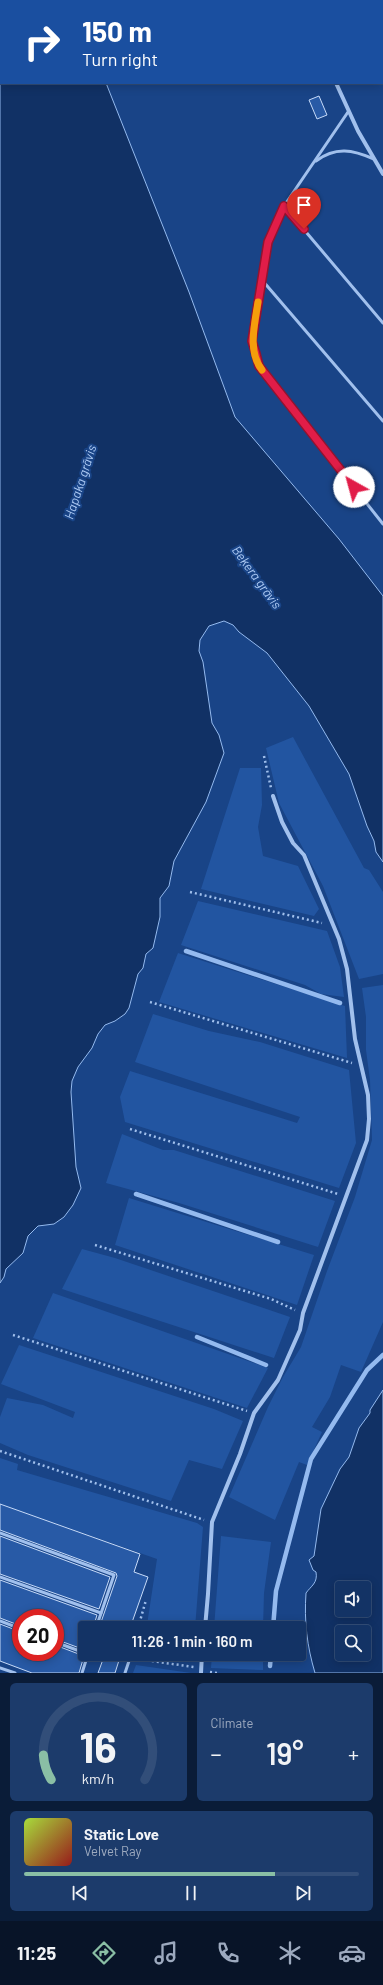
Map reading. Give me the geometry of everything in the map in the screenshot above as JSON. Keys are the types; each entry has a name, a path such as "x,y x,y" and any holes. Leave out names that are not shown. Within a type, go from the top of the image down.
{"street":[{"path":"336,84 348,112 383,174"},
{"path":"206,1621 212,1522 240,1454 254,1413 278,1380 300,1330 303,1313 345,1196 367,1140 369,1119 368,1095 355,1039 347,969 333,925 304,855 282,822 274,796"},
{"path":"201,1671 202,1661"}],"lane":[{"path":"348,112 284,206 268,242 252,341 259,366 383,524"},
{"path":"313,163 331,152 345,150 358,152 374,159"},
{"path":"284,206 383,322"},
{"path":"262,280 383,421"},
{"path":"0,1533 114,1575 98,1621"},
{"path":"0,1578 101,1612"},
{"path":"0,1621 12,1626"},
{"path":"64,1645 78,1651"},
{"path":"82,1673 85,1661"},
{"path":"125,1673 129,1661"},
{"path":"0,1668 15,1673"}],"path":[{"path":"264,756 274,796"},
{"path":"190,892 333,925"},
{"path":"150,1002 347,1062 361,1064"},
{"path":"130,1128 345,1196"},
{"path":"95,1246 271,1299 303,1313"},
{"path":"13,1335 254,1413"},
{"path":"0,1451 212,1522"},
{"path":"140,1621 146,1600"},
{"path":"146,1661 201,1671"}],"shaded area":[{"path":"293,737 364,868 369,870 383,892 383,974 359,979 323,886 279,803 266,748"},
{"path":"240,768 261,768 262,805 258,827 263,856 298,866 319,909 314,916 201,889"},
{"path":"198,901 327,931 340,967 344,997 321,994 305,985 181,945"},
{"path":"178,953 345,1006 347,1058 159,1002"},
{"path":"383,985 383,1322 361,1372 341,1365 330,1397 312,1427 322,1432 307,1465 299,1462 275,1520 229,1497 268,1407 283,1377 301,1347 327,1271 355,1197 372,1140 370,1080 366,1050 366,1017 362,988"},
{"path":"153,1014 209,1031 260,1042 349,1070 356,1143 339,1188 125,1122 120,1097 130,1071 297,1123 300,1117 135,1062"},
{"path":"122,1134 163,1150 174,1150 335,1201 318,1247 179,1203 106,1183"},
{"path":"129,1198 314,1255 297,1305 115,1245"},
{"path":"82,1249 115,1258 290,1317 274,1358 62,1289"},
{"path":"53,1293 268,1368 247,1408 33,1338"},
{"path":"19,1345 214,1409 243,1421 222,1469 189,1460 171,1501 28,1455 0,1443 0,1417 7,1398 43,1405 73,1418 75,1412 1,1384"},
{"path":"0,1458 18,1464 17,1470 197,1523 203,1527 196,1621 148,1621 157,1559 0,1504"},
{"path":"221,1536 271,1542 264,1593 263,1621 215,1621"},
{"path":"212,1661 263,1661 263,1670 211,1668"},
{"path":"136,1665 191,1673 133,1673"}],"water":[{"path":"0,84 106,84 189,292 235,417 339,539 383,596 383,862 376,852 374,841 367,826 349,774 309,706 267,653 239,632 233,625 224,621 209,626 200,640 199,651 203,662 212,723 219,735 224,753 206,802 174,861 169,886 160,898 160,917 153,948 146,954 143,968 138,974 129,1008 125,1014 115,1021 105,1025 98,1034 92,1048 78,1067 72,1081 71,1092 76,1167 81,1188 73,1205 64,1217 54,1224 38,1226 28,1236 23,1253 6,1269 4,1277 0,1283"},
{"path":"383,1390 383,1673 315,1673 308,1643 305,1614 306,1593 314,1584 316,1579 316,1572 313,1570 309,1560 314,1556 321,1509 340,1469 349,1457 359,1428 370,1413 370,1410"}],"building":[{"path":"319,96 327,115 317,119 309,100"},
{"path":"0,1504 140,1554 134,1572 148,1577 132,1621 101,1621 117,1576 116,1573 0,1530"},
{"path":"0,1536 110,1577 99,1609 0,1574"},
{"path":"0,1580 97,1615 95,1621 78,1621 78,1647 64,1642 64,1609 12,1609 12,1623 0,1618"},
{"path":"0,1624 12,1629 12,1661 64,1661 64,1648 78,1654 78,1661 83,1661 79,1673 32,1673 0,1661"},
{"path":"102,1661 119,1661 115,1673 98,1673"}],"waterway":[{"path":"186,951 340,1003"},
{"path":"136,1194 278,1242"},
{"path":"197,1337 266,1365"},
{"path":"274,1621 276,1591 311,1459 367,1370 383,1355"},
{"path":"270,1661 270,1666"}],"slow traffic":[{"path":"258,302 252,341 259,366 262,370"}],"route":[{"path":"304,229 284,206 268,242 252,341 259,366 354,487"}],"water label":[{"name":"Hapaka grāvis","path":"80,482"},
{"name":"Beķera grāvis","path":"257,577"}]}
